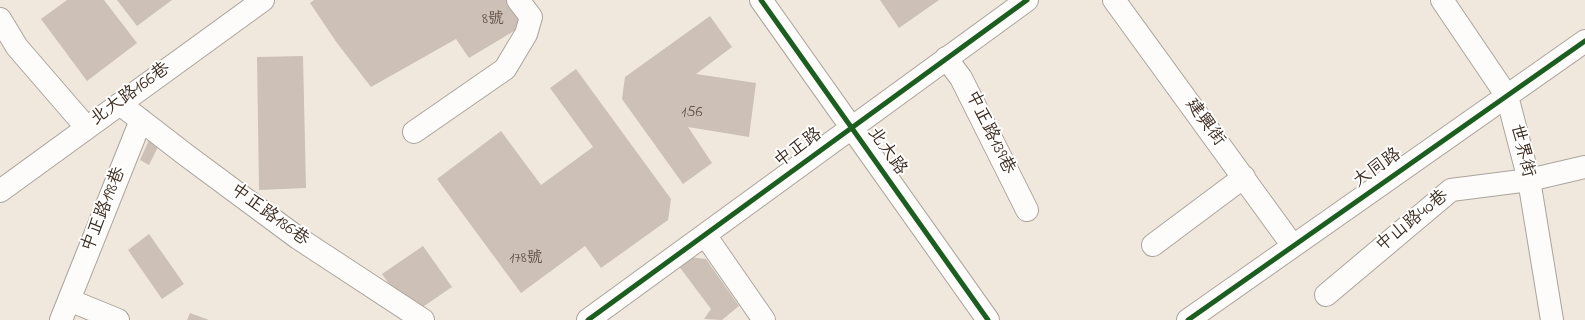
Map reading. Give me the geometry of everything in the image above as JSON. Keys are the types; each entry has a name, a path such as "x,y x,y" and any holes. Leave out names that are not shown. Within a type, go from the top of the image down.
{"street":[{"name":"北大路166巷","path":"0,191 263,0"},
{"path":"414,132 505,70 526,34 531,17 518,0"},
{"name":"北大路","path":"761,0 988,320"},
{"name":"中正路","path":"588,320 1027,0"},
{"name":"建興街","path":"1114,0 1293,246"},
{"name":"世界街","path":"1442,0 1507,96 1529,180 1552,320"},
{"path":"0,19 16,47 87,128"},
{"name":"大同路","path":"1188,320 1585,41"},
{"name":"中正路139巷","path":"946,58 961,78 1027,210"},
{"name":"中正路186巷","path":"120,104 298,238 423,320"},
{"name":"中正路198巷","path":"118,320 65,310 141,120"},
{"name":"中山路40巷","path":"1326,295 1451,190 1529,180 1585,167"},
{"path":"1153,245 1244,177"},
{"path":"705,235 764,320"}],"building":[{"path":"67,0 104,0 137,43 87,81 41,19"},
{"path":"117,0 172,0 137,26"},
{"path":"314,0 507,0 524,25 469,58 456,39 371,87 337,43 310,3"},
{"path":"880,0 939,0 899,28"},
{"path":"710,16 732,47 696,74 756,83 749,137 688,127 712,163 683,184 622,99 625,77"},
{"path":"303,56 306,188 259,190 257,57"},
{"path":"576,69 671,199 668,220 601,268 585,246 521,293 437,179 501,131 541,185 593,147 550,88"},
{"path":"149,140 159,145 149,165 140,160"},
{"path":"149,234 184,284 162,299 128,250"},
{"path":"423,246 452,287 411,315 382,274"},
{"path":"687,257 706,259 739,306 722,320 704,319 711,309 678,265"},
{"path":"190,313 209,320 187,320"}],"cycle path":[{"path":"761,0 988,320"},
{"path":"588,320 1027,0"},
{"path":"1188,320 1585,41"}]}
